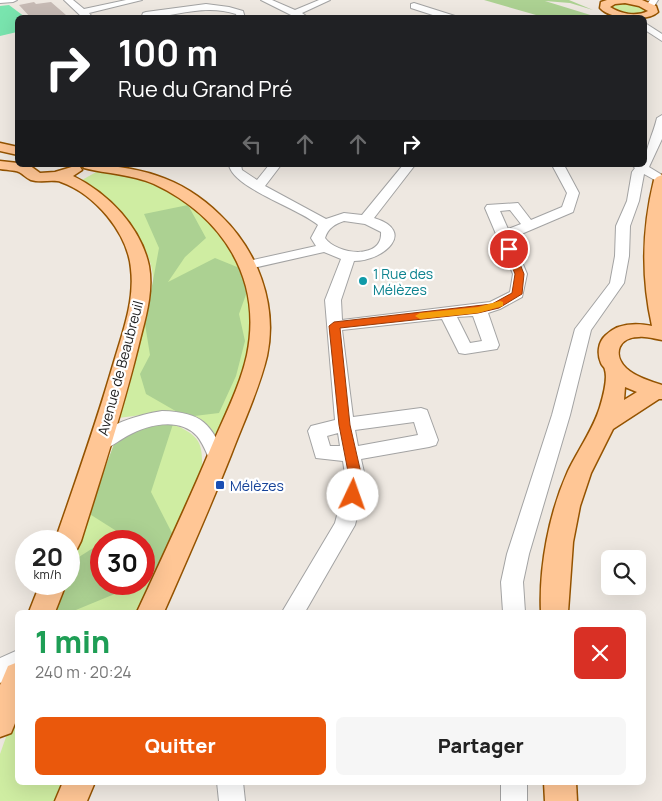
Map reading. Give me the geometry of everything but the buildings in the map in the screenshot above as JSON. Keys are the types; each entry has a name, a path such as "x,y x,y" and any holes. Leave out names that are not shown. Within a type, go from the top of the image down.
{"main road":[{"path":"594,1 631,1 662,25"},
{"path":"608,2 608,10 619,15"},
{"path":"627,15 646,12"},
{"path":"0,146 15,150"},
{"name":"Avenue de Beaubreuil","path":"0,165 15,166"},
{"name":"Avenue de Beaubreuil","path":"25,167 29,174 35,176 61,176 82,185 110,210 134,247 140,266 141,284 136,319 100,444 72,530"},
{"name":"Avenue de Beaubreuil","path":"61,176 80,167"},
{"path":"99,167 146,176 200,204 225,228 247,259 259,309 257,355 218,458 152,610"},
{"path":"662,180 655,208 653,250 654,287 662,326"},
{"path":"633,331 654,287"},
{"path":"658,391 631,383 615,370 607,356 608,347 617,337 633,331 662,334"},
{"path":"554,610 554,592 560,539 578,475 606,423 616,385 615,370"},
{"path":"606,423 622,411 658,391"},
{"path":"43,610 49,595"},
{"path":"0,722 15,684"},
{"path":"71,801 78,785"},
{"path":"560,785 561,801"}],"street":[{"path":"0,1 13,0"},
{"path":"68,0 86,14 138,0"},
{"path":"265,0 296,14 326,0"},
{"path":"631,1 635,0"},
{"path":"146,15 162,15 213,6 229,7 240,15"},
{"path":"414,6 442,15"},
{"path":"647,27 662,38"},
{"path":"647,156 659,134 662,118"},
{"path":"647,161 662,154"},
{"path":"647,165 662,180"},
{"path":"235,167 236,171 258,186 320,220 323,237 332,252 349,256 371,254 385,244 388,238 387,232 376,222 367,218 344,217 323,237 247,259"},
{"path":"258,186 273,167"},
{"path":"367,218 407,167"},
{"path":"504,236 568,209 573,193 559,167"},
{"path":"514,610 512,582 518,554 561,415 583,329 617,283 622,256 623,226 633,201 638,172 641,167"},
{"path":"334,326 478,310 495,306 517,294 520,274 492,208 513,206 529,226"},
{"path":"294,610 345,525 356,482 345,425 334,326 334,300 349,256"},
{"path":"447,313 465,349 491,345 478,310"},
{"path":"421,415 429,440 351,454 323,453 317,431 345,425 421,415"},
{"name":"Avenue de Beaubreuil","path":"100,444 112,435 147,419 176,418 201,429 218,458"},
{"path":"0,671 15,663"},
{"path":"230,785 232,801"},
{"path":"514,785 514,801"}],"green space":[{"path":"484,0 569,0 593,10 570,3 545,1 590,15 536,15"},
{"path":"614,3 633,3 647,9 642,13 628,14 610,7"},
{"path":"9,5 22,15 15,15 15,32 0,36 0,6"},
{"path":"98,171 131,176 152,183 186,201 217,229 228,244 249,286 250,340 242,375 214,440 158,413 118,418 142,336 152,292 152,267 147,253 130,224 106,198 82,180"},
{"path":"188,205 206,238 185,257 168,282 215,258 242,269 249,286 239,314 245,341 236,376 219,413 186,417 146,394 140,374 150,355 145,324 159,248 144,214"},
{"path":"173,424 189,432 198,441 202,453 202,471 155,576 155,530 90,530 90,595 147,595 140,610 53,610 59,595 80,595 80,537 116,439"},
{"path":"173,424 151,492 173,535 155,578 155,530 115,530 88,513 116,439 144,425"},
{"path":"90,550 90,595 112,595 76,610 53,610 59,595 80,595 80,556"},
{"path":"15,712 15,785 65,785 59,801 0,801 0,754"}],"slow traffic":[{"path":"420,316 478,310 500,304"}],"place":[{"name":"1 Rue des Mélèzes","path":"363,281"},
{"name":"Mélèzes","path":"220,485"}],"route":[{"path":"353,495 356,482 345,425 334,326 478,310 495,306 517,294 520,274 509,249"}]}
